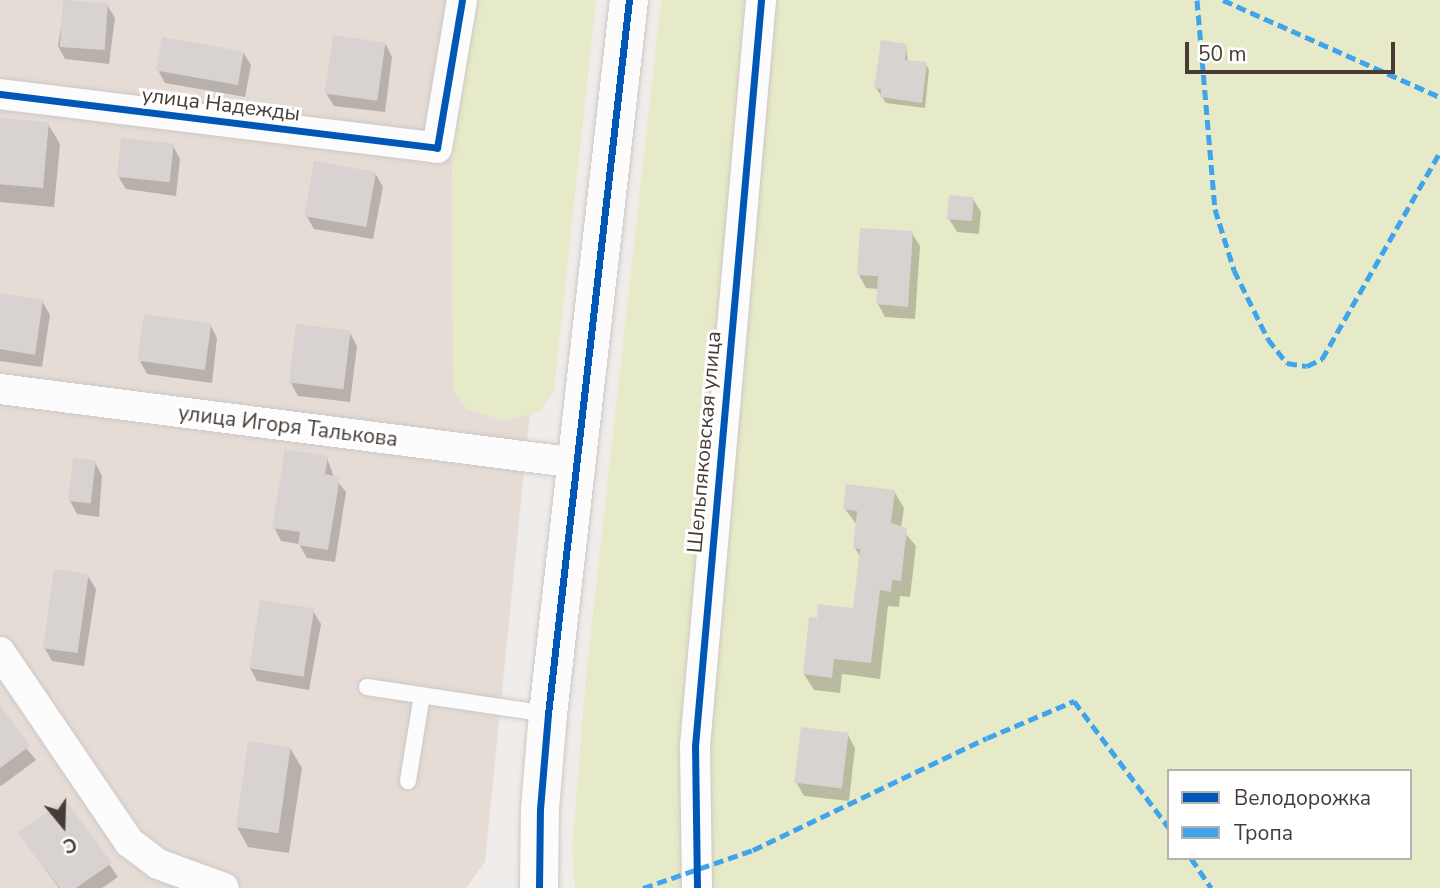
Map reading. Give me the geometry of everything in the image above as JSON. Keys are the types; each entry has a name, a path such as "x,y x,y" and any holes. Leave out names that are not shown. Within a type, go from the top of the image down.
{"street":[{"name":"улица Надежды","path":"0,94 437,148 462,0"},
{"path":"540,888 540,809 548,714 629,0"},
{"name":"Шельпяковская улица","path":"697,888 695,746 761,0"},
{"name":"улица Игоря Талькова","path":"0,389 577,463"},
{"path":"0,652 130,842 158,864 224,888"}],"lane":[{"path":"367,687 548,714"},
{"path":"408,780 422,695"}],"shaded area":[{"path":"0,0 571,0 485,862 466,888 0,888"}],"green space":[{"path":"475,0 596,0 554,390 541,411 506,421 466,409 453,391 452,150"},
{"path":"661,0 1440,0 1440,888 575,888 572,848 586,676"}],"building":[{"path":"63,0 108,3 105,50 60,47"},
{"path":"333,35 385,42 377,101 325,93"},
{"path":"162,37 244,51 238,85 156,70"},
{"path":"881,40 907,44 905,60 927,62 922,103 880,97 881,89 874,88"},
{"path":"0,118 49,122 43,188 0,184"},
{"path":"121,138 174,144 170,182 117,177"},
{"path":"314,161 376,172 366,227 304,216"},
{"path":"949,195 974,197 972,221 947,219"},
{"path":"860,228 913,231 908,307 876,304 878,276 857,275"},
{"path":"0,293 43,300 35,355 0,349"},
{"path":"144,314 211,323 205,370 137,361"},
{"path":"296,324 351,331 343,389 289,383"},
{"path":"285,449 328,456 325,474 340,477 328,550 298,545 300,532 272,528"},
{"path":"73,458 96,461 91,503 68,501"},
{"path":"846,484 895,490 891,523 907,528 901,581 892,580 891,592 880,590 871,663 834,659 832,678 803,674 809,617 817,618 818,604 853,608 860,549 853,548 857,511 843,509"},
{"path":"54,569 89,574 78,653 43,648"},
{"path":"260,600 314,609 304,677 249,668"},
{"path":"0,705 30,746 0,768"},
{"path":"801,727 849,733 842,788 794,783"},
{"path":"248,741 291,747 278,833 236,827"},
{"path":"65,799 112,863 76,888 60,888 17,833"}],"marked path":[{"path":"1197,0 1215,209 1234,270 1268,339 1287,363 1307,366 1322,359 1440,152"},
{"path":"1223,0 1440,97"},
{"path":"643,888 753,850 987,738 1074,701 1167,825"},
{"path":"1192,860 1211,888"}],"cycle path":[{"path":"0,94 437,148 462,0"},
{"path":"539,888 540,809 548,714 629,0"},
{"path":"697,888 695,746 761,0"}]}
